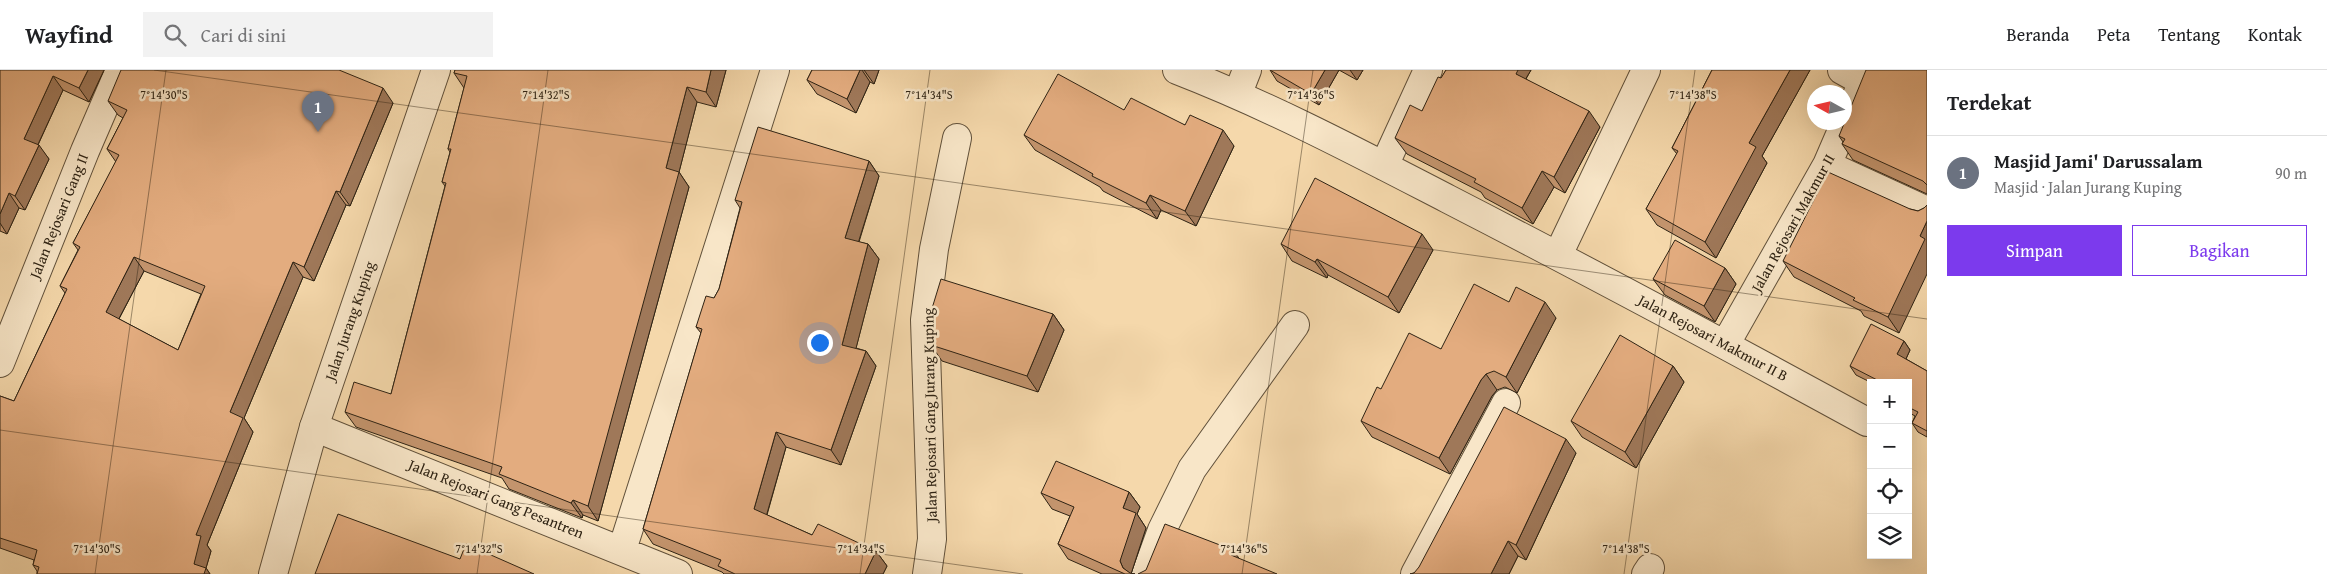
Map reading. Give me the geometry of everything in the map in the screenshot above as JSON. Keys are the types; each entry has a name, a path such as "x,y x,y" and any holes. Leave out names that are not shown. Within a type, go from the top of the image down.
{"street":[{"name":"Jalan Rejosari Gang II","path":"0,363 85,151 120,70"},
{"name":"Jalan Jurang Kuping","path":"273,574 314,427 436,70"},
{"path":"629,560 775,70"},
{"name":"Jalan Rejosari Makmur II B","path":"1177,70 1242,82 1384,166 1558,255 1867,422"},
{"path":"1384,166 1428,70"},
{"path":"1558,255 1646,70"},
{"name":"Jalan Rejosari Makmur II","path":"1725,346 1827,165 1858,74"},
{"name":"Jalan Rejosari Gang Jurang Kuping","path":"927,574 932,539 925,320 934,249 957,138"},
{"path":"1827,165 1927,211"},
{"path":"1146,574 1162,530 1192,469 1295,325"},
{"path":"1415,574 1506,403"},
{"name":"Jalan Rejosari Gang Pesantren","path":"314,427 629,560 678,574"}],"building":[{"path":"0,70 88,70 79,88 53,76 24,139 39,145 15,196 9,193 0,214"},
{"path":"121,70 339,70 383,88 340,192 336,191 304,267 293,262 230,412 243,418 196,535 201,536 194,564 206,568 204,574 37,574 39,567 33,565 37,550 0,538 0,396 14,401 67,289 60,286 80,247 73,243 119,155 107,149 127,110 108,101","holes":["134,257 205,286 178,350 106,312"]},
{"path":"455,70 711,70 706,92 687,87 666,168 679,172 588,506 573,500 571,503 499,474 502,467 345,412 354,382 391,394 446,183 442,182 451,149 448,149 467,76 454,73"},
{"path":"812,70 860,70 847,99 807,80"},
{"path":"1270,70 1325,70 1311,94"},
{"path":"1446,70 1518,70 1516,74 1589,111 1554,177 1542,171 1522,208 1474,182 1476,179 1395,138 1410,105 1422,111 1438,77 1441,78"},
{"path":"1712,70 1790,70 1749,143 1756,147 1705,242 1646,209 1678,151 1672,148"},
{"path":"1866,70 1927,70 1927,185 1923,181 1842,144 1845,139 1839,136 1841,130 1852,130 1852,104"},
{"path":"1058,74 1124,110 1131,98 1185,125 1190,115 1223,130 1185,211 1150,195 1146,203 1092,176 1093,174 1024,135"},
{"path":"758,127 869,161 845,238 868,244 842,345 866,351 831,450 776,432 754,509 812,535 818,524 876,551 865,574 735,574 718,566 721,560 643,529 702,329 696,327 706,296 714,298 719,289 742,202 735,200"},
{"path":"1828,172 1910,209 1918,211 1927,205 1927,221 1920,236 1925,239 1888,317 1783,261"},
{"path":"1315,178 1422,234 1388,297 1317,259 1315,262 1281,244"},
{"path":"1675,240 1725,268 1704,306 1653,279"},
{"path":"941,279 1053,314 1027,376 931,345 930,315"},
{"path":"1474,284 1509,302 1516,287 1545,302 1506,377 1494,371 1486,374 1481,380 1439,458 1361,421 1377,387 1381,389 1409,333 1441,349"},
{"path":"1871,324 1904,341 1897,354 1927,371 1927,431 1912,423 1918,412 1912,409 1912,379 1875,379 1850,366"},
{"path":"1620,335 1673,366 1625,452 1571,421"},
{"path":"1504,407 1566,439 1516,545 1508,541 1491,574 1410,574 1414,573 1419,567"},
{"path":"1056,461 1129,492 1123,508 1136,513 1120,561 1123,568 1135,574 1125,574 1058,544 1074,507 1041,493"},
{"path":"338,514 460,559 466,544 534,574 315,574"},
{"path":"1165,524 1233,550 1231,555 1277,574 1138,574 1146,570"}],"place":[{"name":"Masjid Jami' Darussalam","path":"318,132"}]}
